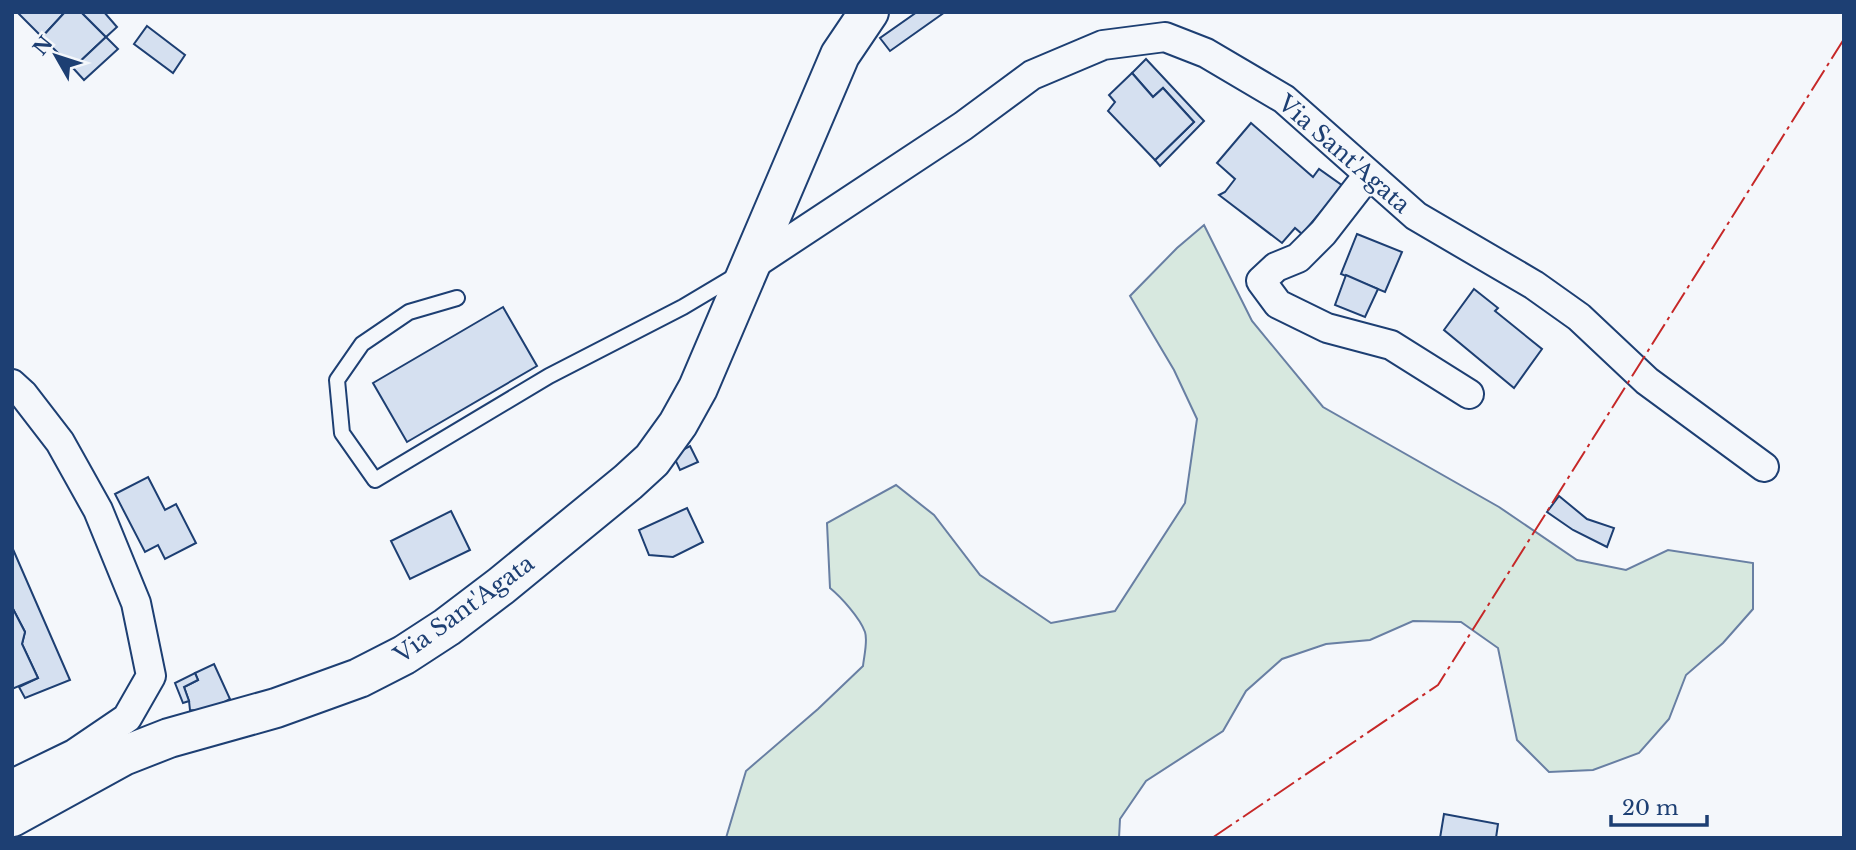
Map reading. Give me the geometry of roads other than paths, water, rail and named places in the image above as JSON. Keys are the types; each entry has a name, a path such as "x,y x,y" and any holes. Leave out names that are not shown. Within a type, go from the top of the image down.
{"street":[{"name":"Via Sant'Agata","path":"12,817 123,756 169,738 276,708 359,678 404,655 447,627 653,460 678,424 698,388 840,55 869,12"},
{"name":"Via Sant'Agata","path":"751,266 963,126 1032,75 1103,45 1165,37 1206,53 1284,99 1416,216 1534,285 1579,317 1647,380 1764,467"},
{"path":"1368,175 1324,233 1298,258 1276,267 1261,281 1278,304 1327,328 1391,345 1469,394"},
{"path":"12,384 60,442 99,510 136,603 151,676 127,718 74,754 12,784"}],"lane":[{"path":"457,298 410,312 372,337 362,344 337,380 342,433 375,480 549,376 683,307 751,266"}]}
